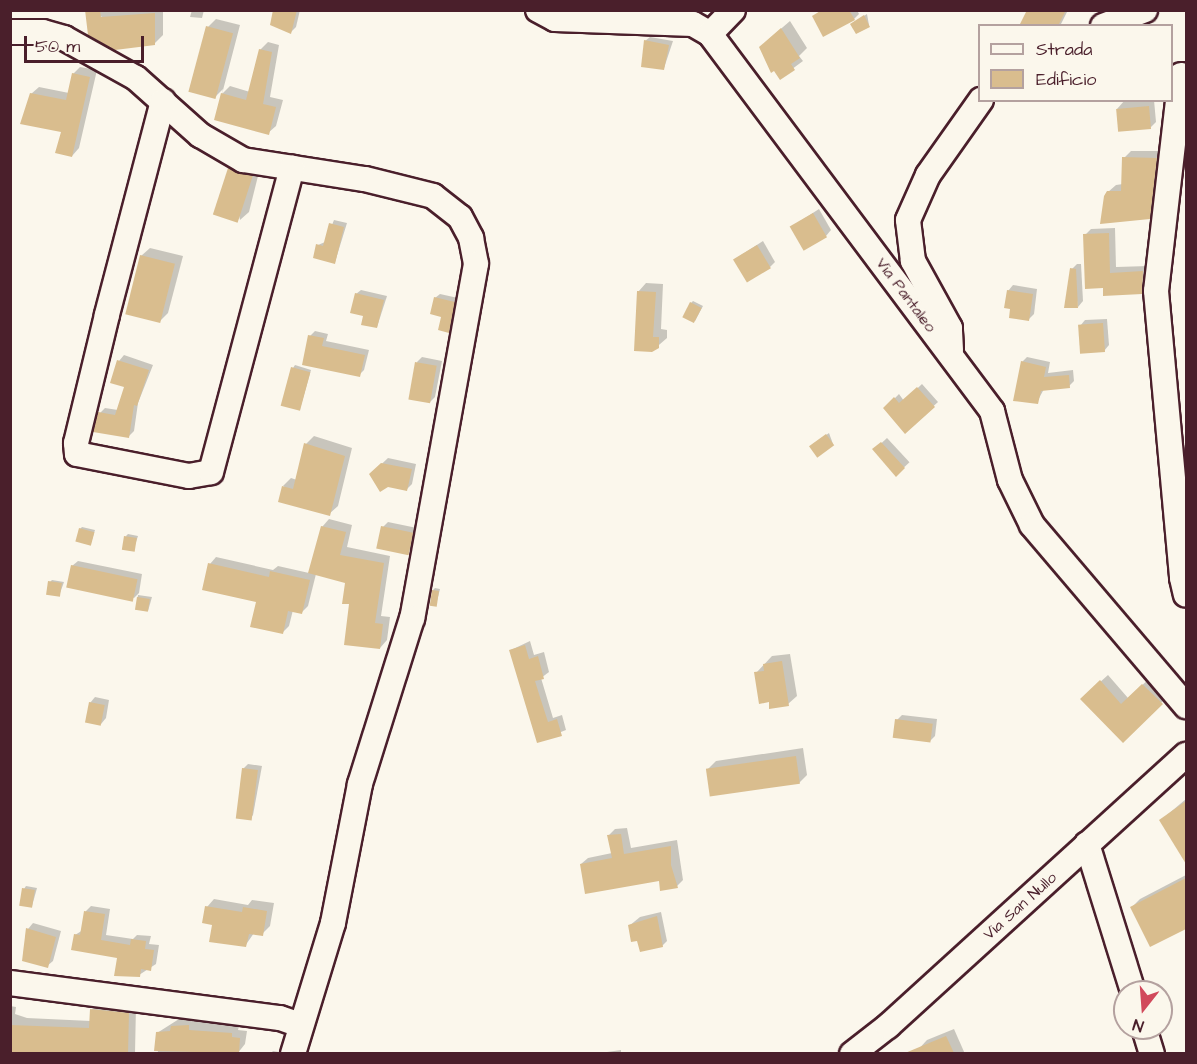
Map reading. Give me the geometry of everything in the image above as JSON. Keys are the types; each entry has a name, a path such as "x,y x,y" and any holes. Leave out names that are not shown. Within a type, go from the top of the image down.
{"street":[{"path":"538,10 555,19 622,15 693,24 710,34 733,10"},
{"path":"1108,24 1145,10"},
{"path":"10,32 43,32 64,38 136,78 225,153 292,168 365,179 433,195 460,217 471,238 476,264 412,618 360,784 333,922 293,1053"},
{"name":"Via Pantaleo","path":"710,34 992,411 1010,480 1032,525 1184,696"},
{"path":"1181,75 1156,291 1186,595"},
{"path":"163,100 107,315 76,443 77,454 189,476 211,472 292,168"},
{"path":"951,356 950,328 913,261 908,220 928,175 980,102"},
{"name":"Via San Nullo","path":"852,1053 888,1026 1186,755"},
{"path":"1088,844 1129,980"},
{"path":"10,983 280,1018 300,1025"}],"building":[{"path":"85,10 100,10 101,17 155,13 155,45 115,50 88,35"},
{"path":"273,10 297,10 291,34 270,25"},
{"path":"822,10 849,10 855,20 823,37 812,16"},
{"path":"1027,10 1066,10 1059,24 1020,24"},
{"path":"864,15 870,27 856,34 850,24"},
{"path":"206,26 233,33 215,99 188,92"},
{"path":"781,28 800,58 791,64 795,70 780,80 774,71 771,73 759,47"},
{"path":"644,40 669,45 664,70 641,67"},
{"path":"259,49 272,52 263,104 276,107 269,135 214,120 221,93 246,100"},
{"path":"72,73 90,77 72,157 55,153 61,132 20,124 30,93 66,100"},
{"path":"1149,106 1151,129 1118,132 1116,109"},
{"path":"1122,157 1157,158 1150,219 1100,224 1104,196 1107,191 1121,191"},
{"path":"228,168 253,176 238,223 213,215"},
{"path":"813,213 827,237 804,251 790,226"},
{"path":"329,223 344,227 335,264 313,258 316,244 323,246"},
{"path":"1109,233 1110,273 1143,271 1142,294 1103,296 1103,288 1085,289 1083,234"},
{"path":"757,245 771,268 747,283 733,259"},
{"path":"140,255 175,264 160,323 125,314"},
{"path":"1070,268 1076,269 1078,308 1064,308"},
{"path":"1007,290 1033,294 1029,321 1009,318 1010,309 1004,308"},
{"path":"637,291 656,292 653,337 659,337 659,348 652,352 634,351"},
{"path":"355,293 384,300 377,328 361,325 363,316 350,313"},
{"path":"434,297 455,302 449,333 438,330 441,317 430,314"},
{"path":"690,302 702,308 694,323 682,317"},
{"path":"1103,323 1105,352 1080,354 1078,325"},
{"path":"308,335 324,338 322,346 365,355 360,377 302,365"},
{"path":"117,360 149,370 137,406 134,405 129,438 93,432 98,412 115,415 124,387 110,383"},
{"path":"1021,361 1046,367 1044,377 1069,375 1070,388 1041,391 1038,404 1013,401"},
{"path":"415,362 437,366 430,403 408,399"},
{"path":"291,367 310,372 300,411 281,406"},
{"path":"917,387 935,407 905,434 883,408 894,397 899,403"},
{"path":"826,434 834,445 817,458 809,446"},
{"path":"881,442 905,468 896,477 872,449"},
{"path":"304,443 345,456 330,516 278,502 282,486 293,489"},
{"path":"381,463 412,469 407,491 388,487 380,492 369,474"},
{"path":"321,526 346,532 340,555 384,563 375,623 383,624 380,649 344,645 349,604 342,604 345,583 308,573"},
{"path":"381,526 413,533 408,555 376,548"},
{"path":"79,528 94,532 91,546 75,542"},
{"path":"124,536 137,538 135,552 122,550"},
{"path":"208,563 269,577 270,571 310,580 302,614 288,611 283,634 250,627 256,602 202,590"},
{"path":"71,565 138,579 133,602 66,587"},
{"path":"48,581 62,583 60,597 46,595"},
{"path":"432,590 439,591 437,607 430,606"},
{"path":"137,597 150,599 148,612 135,610"},
{"path":"525,645 529,659 538,656 544,679 535,681 548,722 557,719 562,736 537,743 509,650"},
{"path":"782,661 789,706 769,709 769,702 759,704 754,672 764,671 763,664"},
{"path":"1100,680 1121,704 1142,684 1163,704 1123,743 1080,699"},
{"path":"89,702 105,705 101,726 85,723"},
{"path":"895,719 933,724 930,742 893,738"},
{"path":"796,756 800,784 710,796 706,769"},
{"path":"242,768 258,770 252,821 236,819"},
{"path":"1186,801 1186,864 1159,820"},
{"path":"621,834 624,854 671,846 671,865 678,888 660,891 659,881 585,894 580,864 612,858 607,835"},
{"path":"1186,878 1186,929 1150,947 1130,907"},
{"path":"22,888 35,890 32,908 19,906"},
{"path":"205,906 242,912 243,907 267,911 263,936 249,934 246,947 209,942 212,925 202,923"},
{"path":"84,911 105,914 101,940 130,945 131,939 146,941 145,949 154,950 151,971 141,969 140,977 114,976 117,958 71,950 74,934 80,935"},
{"path":"657,916 663,947 640,952 637,941 631,942 628,925"},
{"path":"26,928 56,937 48,968 22,961"},
{"path":"90,1009 129,1013 128,1053 10,1053 10,1025 89,1028"},
{"path":"189,1025 189,1030 232,1033 232,1037 240,1038 239,1053 154,1051 156,1032 170,1031 171,1026"},
{"path":"946,1036 954,1053 905,1053"}]}
